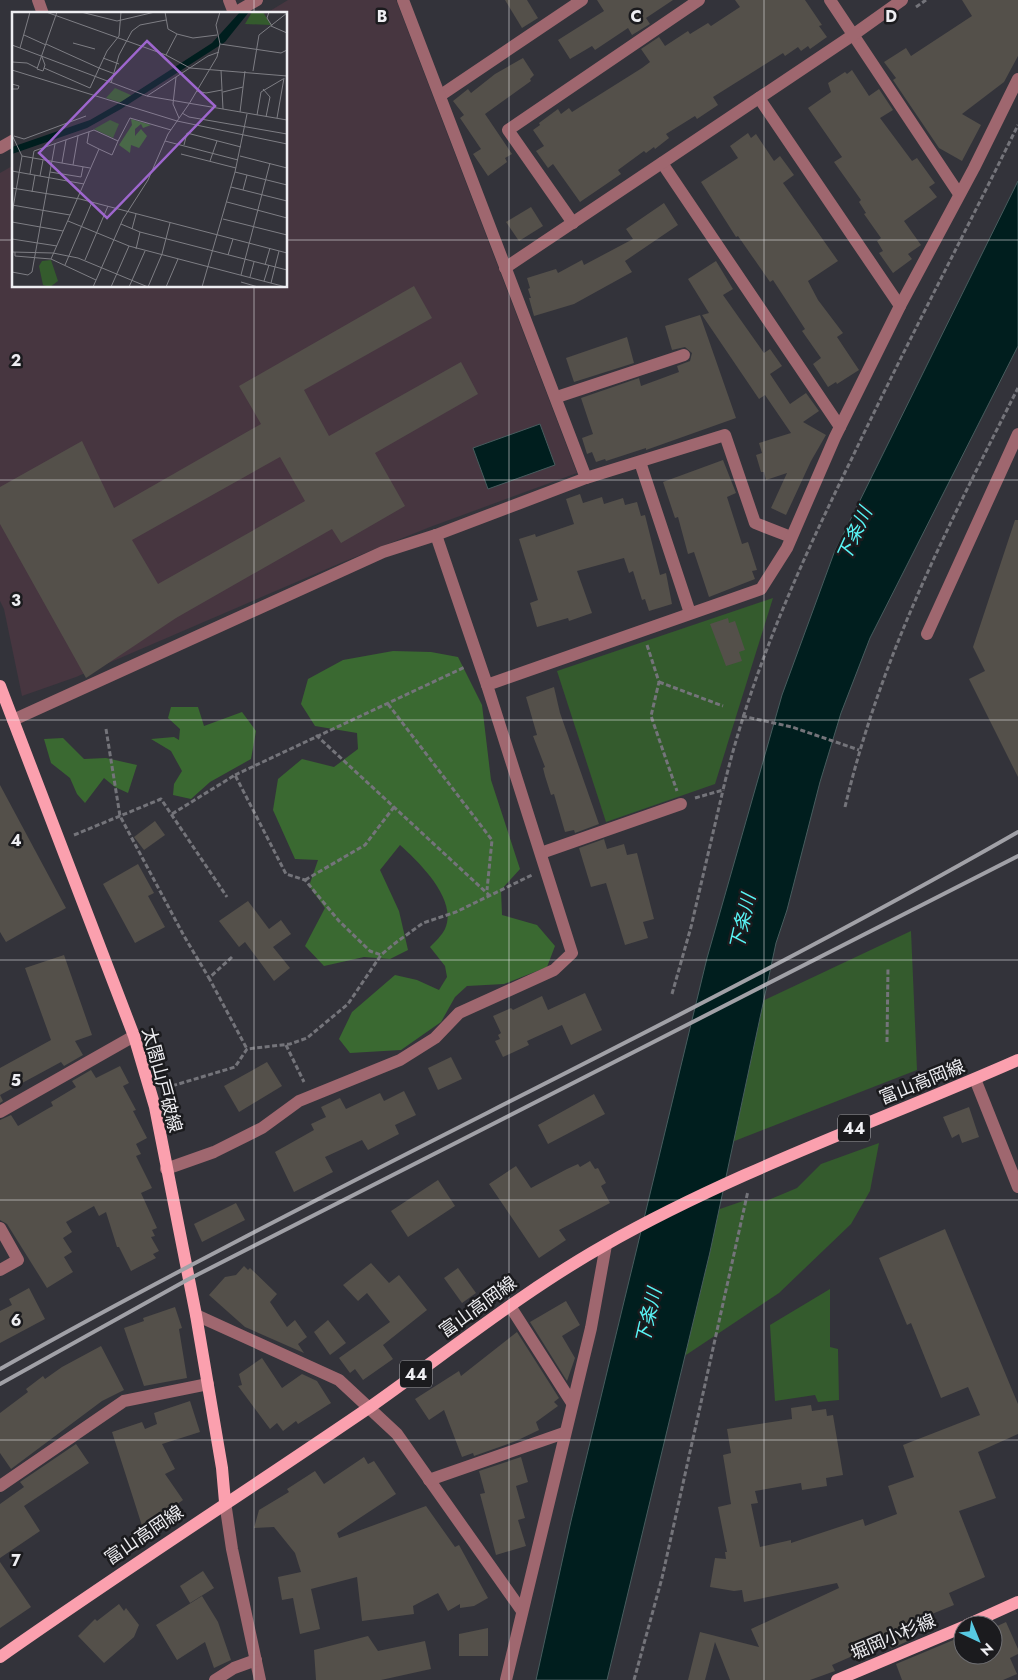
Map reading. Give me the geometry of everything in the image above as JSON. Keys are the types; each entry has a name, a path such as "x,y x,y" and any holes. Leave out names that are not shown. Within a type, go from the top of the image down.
{"main road":[{"name":"太閤山戸破線","path":"0,686 134,1036 150,1092 196,1315 222,1468 225,1502"},
{"name":"富山高岡線","path":"0,1657 225,1502 368,1408 510,1306 606,1245 752,1171 1018,1060"},
{"path":"989,1615 1018,1602"},
{"name":"堀岡小杉線","path":"837,1680 953,1631"}],"street":[{"path":"38,0 42,12"},
{"path":"229,0 234,12"},
{"path":"236,12 257,0"},
{"path":"403,0 441,94 505,268 557,398 586,478"},
{"path":"441,94 582,0"},
{"path":"573,223 508,130 699,0"},
{"path":"830,0 959,194"},
{"path":"505,268 853,35 902,0"},
{"path":"487,685 761,589 791,537 840,427 900,306 1018,79"},
{"path":"759,98 900,306"},
{"path":"0,148 12,141"},
{"path":"662,163 840,427"},
{"path":"557,398 684,355"},
{"path":"927,634 1018,434"},
{"path":"13,720 383,552 436,535 586,478 725,435 755,523 791,537"},
{"path":"640,462 690,613"},
{"path":"166,1169 214,1152 262,1128 299,1101 400,1060 435,1038 459,1013 554,970 572,953 479,660 436,535"},
{"path":"541,853 681,804"},
{"path":"0,1112 134,1036"},
{"path":"975,1079 1017,1184"},
{"path":"0,1228 18,1260 0,1270"},
{"path":"506,1680 564,1433 591,1328 606,1245"},
{"path":"510,1306 572,1403"},
{"path":"196,1315 339,1380 397,1434 522,1611"},
{"path":"0,1486 124,1401 208,1384"},
{"path":"429,1480 564,1433"},
{"path":"225,1502 232,1549 260,1680"},
{"path":"215,1680 234,1668 256,1660"}],"path":[{"path":"672,994 691,926 742,716 767,645 832,499 1018,124"},
{"path":"845,807 859,750 917,594 940,542 1018,388"},
{"path":"642,632 660,682 651,716 681,804 723,790"},
{"path":"172,814 235,775 479,660"},
{"path":"660,682 723,706"},
{"path":"388,704 492,840 487,891"},
{"path":"742,716 792,727 859,750"},
{"path":"106,730 120,816 247,1049"},
{"path":"316,736 487,891 489,895"},
{"path":"235,775 286,874 305,880 338,922 370,951 380,955"},
{"path":"59,841 161,799 227,897"},
{"path":"305,880 365,846 394,807"},
{"path":"150,1092 234,1067 247,1049 286,1045 307,1038 348,1004 380,955 423,923 456,912 546,867"},
{"path":"209,978 232,957"},
{"path":"887,1042 888,968"},
{"path":"286,1045 311,1096"},
{"path":"634,1680 662,1578 752,1171"}],"shaded area":[{"path":"288,0 396,0 577,473 430,527 343,562 76,677 22,696 4,609 0,601 0,173 12,166 12,288 288,288 288,12 268,12"}],"green space":[{"path":"773,598 715,784 606,822 557,671"},
{"path":"393,651 431,652 458,657 482,705 491,780 520,869 501,890 502,915 537,925 555,946 547,967 504,984 467,986 455,997 441,1022 401,1050 350,1053 339,1039 352,1012 395,975 417,980 439,990 447,977 445,966 430,947 445,929 448,918 446,906 442,894 435,883 400,845 380,870 399,911 408,950 390,959 364,957 324,966 305,946 325,908 309,886 318,860 295,859 273,810 278,779 302,759 334,767 358,749 357,733 315,726 301,704 308,679 343,660"},
{"path":"171,707 198,707 204,726 242,712 256,731 251,759 210,782 191,799 173,795 174,784 182,771 171,751 151,739 174,737 179,740 180,729 168,718"},
{"path":"63,738 84,759 106,758 137,765 128,793 115,787 104,778 85,803 77,794 70,778 51,763 44,739"},
{"path":"911,931 917,1070 714,1149 750,1007"},
{"path":"879,1143 870,1191 851,1224 779,1293 683,1357 717,1210 743,1201 766,1201 797,1188 821,1164"},
{"path":"830,1289 830,1347 838,1349 839,1400 818,1402 815,1395 775,1401 770,1325"}],"water":[{"name":"下条川","path":"1018,181 1018,346 870,638 841,713 820,782 787,910 776,943 710,1252 607,1680 536,1680 571,1521 707,958 782,695 834,553"},
{"path":"540,424 555,465 488,489 473,448"}],"building":[{"path":"505,0 527,0 538,18 522,28"},
{"path":"597,0 673,0 646,18 650,24 632,35 628,28 595,50 592,46 570,59 558,40 604,11"},
{"path":"735,0 805,0 822,25 819,26 827,37 810,49 808,46 801,51 798,47 785,56 783,53 713,97 718,105 697,119 695,116 666,134 669,138 655,149 654,147 646,153 644,151 618,170 621,174 580,202 553,164 548,168 536,151 544,146 533,130 540,125 539,123 558,109 561,114 569,108 572,112 642,68 650,62 641,49 659,37 665,46 688,31 690,34 708,23 711,26 740,7"},
{"path":"962,0 1018,0 1018,56 1004,82 962,114 981,125 962,161 939,148 893,80 896,78 884,62 906,48 911,56 972,16"},
{"path":"523,58 534,75 530,79 531,81 485,114 512,154 505,158 507,162 488,176 473,154 481,149 460,118 464,115 453,101 468,89 471,93 495,74"},
{"path":"852,70 869,96 879,89 893,110 880,118 912,161 917,158 935,183 929,187 937,197 904,221 921,245 908,254 912,259 893,273 879,253 883,251 877,241 881,238 864,214 866,213 859,202 861,200 834,162 842,157 808,108 831,92 828,83 845,72 847,74"},
{"path":"748,133 751,138 756,134 774,161 780,156 794,175 783,183 838,261 808,281 818,300 843,333 837,337 859,370 837,384 836,382 828,387 813,364 821,358 802,331 805,329 773,280 770,282 738,236 736,237 701,182 738,158 730,146"},
{"path":"664,203 678,225 625,261 632,272 574,304 534,316 529,298 531,298 527,278 556,269 558,273 582,260 584,265 633,239 626,229"},
{"path":"531,207 543,226 519,241 506,222"},
{"path":"716,261 733,289 723,295 764,353 770,349 782,366 770,374 790,404 806,393 819,411 803,422 826,435 811,461 786,515 771,508 787,473 766,480 764,472 761,472 756,455 762,453 759,443 791,433 765,395 759,399 702,315 709,313 688,279"},
{"path":"414,286 432,318 304,390 329,436 461,362 478,394 375,453 405,506 341,543 332,529 176,618 86,678 0,524 0,487 82,441 114,508 261,424 239,386","holes":["280,457 305,501 158,584 132,540"]},
{"path":"700,315 736,418 646,450 646,448 606,461 605,459 596,462 592,452 587,454 582,438 593,434 581,398 639,378 641,386 679,372 677,366 690,361 692,353 685,347 672,350 665,326"},
{"path":"627,337 634,363 574,382 566,358"},
{"path":"723,460 736,493 727,497 742,544 748,542 757,570 752,571 755,579 709,597 694,552 688,554 678,517 675,518 663,482"},
{"path":"580,494 583,503 602,497 604,504 623,498 625,505 637,502 641,516 645,515 660,575 666,573 672,604 649,611 645,599 642,600 633,571 629,573 624,558 577,571 592,613 569,621 568,618 537,627 530,603 538,600 519,539 535,534 536,537 574,524 566,499"},
{"path":"1015,520 1018,520 1018,777 969,679 985,671 973,647"},
{"path":"728,618 729,623 735,621 745,650 739,652 742,661 726,666 710,624"},
{"path":"554,687 560,713 599,824 575,833 574,830 565,832 554,794 551,795 543,768 545,767 533,736 537,735 526,697"},
{"path":"0,785 66,908 6,942 0,932"},
{"path":"155,821 165,835 144,850 134,837"},
{"path":"604,839 607,849 624,844 627,855 637,853 654,919 643,922 648,938 625,945 606,883 591,887 579,848"},
{"path":"138,864 154,893 148,896 165,927 135,943 103,884"},
{"path":"248,901 269,929 281,920 291,934 273,947 290,968 274,981 245,942 239,947 219,921"},
{"path":"64,955 92,1035 75,1041 83,1055 64,1066 61,1062 0,1095 0,1068 51,1040 25,968"},
{"path":"585,993 602,1030 571,1045 562,1025 527,1041 529,1045 503,1057 495,1041 500,1039 498,1035 501,1033 493,1016 511,1008 513,1010 542,996 548,1010"},
{"path":"451,1057 462,1079 438,1090 428,1068"},
{"path":"267,1062 282,1086 239,1112 224,1086"},
{"path":"120,1066 129,1083 123,1086 136,1110 133,1111 147,1138 136,1144 141,1154 136,1156 152,1188 141,1193 157,1228 152,1230 155,1236 151,1237 159,1251 153,1254 156,1258 131,1271 119,1247 117,1247 106,1212 99,1216 94,1206 66,1222 72,1232 63,1238 72,1252 64,1257 73,1272 47,1288 7,1224 0,1220 0,1120 11,1115 18,1126 53,1106 51,1102 76,1087 72,1081 91,1070 96,1078"},
{"path":"404,1091 416,1115 395,1125 399,1134 368,1150 362,1140 325,1157 333,1172 294,1192 275,1152 314,1130 311,1124 326,1117 321,1107 340,1098 346,1109 380,1093 384,1101"},
{"path":"594,1094 605,1114 548,1144 538,1125"},
{"path":"969,1107 979,1137 962,1143 959,1134 952,1138 943,1117"},
{"path":"590,1161 595,1169 598,1168 606,1183 601,1186 610,1203 559,1230 566,1240 539,1258 489,1184 516,1166 531,1188 567,1169 578,1164 580,1167"},
{"path":"438,1180 455,1206 408,1237 391,1211"},
{"path":"236,1203 245,1220 202,1242 194,1224"},
{"path":"945,1229 1018,1404 1018,1434 978,1452 996,1498 959,1511 985,1577 949,1593 954,1605 905,1625 910,1640 891,1649 886,1636 855,1648 857,1654 832,1665 835,1671 810,1680 730,1680 715,1642 705,1680 688,1680 700,1632 759,1647 751,1629 839,1588 837,1583 744,1602 742,1590 734,1591 710,1587 715,1558 726,1559 725,1552 727,1552 718,1507 731,1504 723,1455 731,1453 727,1429 792,1419 791,1408 811,1405 812,1411 826,1409 827,1416 833,1415 843,1475 826,1478 827,1486 802,1490 801,1483 755,1491 758,1503 751,1504 760,1547 791,1540 791,1543 863,1519 865,1526 897,1514 888,1486 914,1477 903,1445 980,1415 968,1387 941,1398 911,1323 907,1325 879,1258"},
{"path":"371,1263 389,1283 399,1275 427,1310 383,1345 393,1359 363,1380 355,1369 350,1373 339,1358 390,1322 367,1293 358,1301 343,1285"},
{"path":"244,1266 248,1270 250,1268 277,1294 270,1302 287,1327 295,1320 307,1337 298,1344 304,1353 245,1327 209,1295 225,1277 236,1275"},
{"path":"458,1268 476,1293 462,1303 444,1278"},
{"path":"29,1288 45,1319 0,1343 0,1311 12,1305 9,1299"},
{"path":"566,1301 580,1325 562,1336 575,1358 567,1381 530,1322"},
{"path":"175,1307 182,1328 179,1329 187,1378 144,1386 124,1328 144,1321 143,1318"},
{"path":"328,1320 346,1343 330,1355 314,1332"},
{"path":"517,1332 559,1398 554,1402 558,1406 536,1422 539,1430 516,1441 474,1456 473,1453 462,1457 444,1410 429,1420 415,1399 459,1371 461,1376"},
{"path":"101,1346 124,1390 102,1401 11,1469 0,1453 0,1413 28,1392 26,1389 43,1376 45,1379 62,1367"},
{"path":"262,1358 282,1388 302,1374 317,1381 331,1403 298,1424 296,1421 283,1431 277,1423 270,1429 238,1386 242,1385 239,1374"},
{"path":"190,1401 200,1432 162,1444 175,1469 165,1474 183,1500 159,1517 161,1519 144,1532 112,1432 142,1422 145,1429 157,1424 154,1413"},
{"path":"76,1444 89,1463 24,1506 40,1531 0,1558 0,1504 24,1487 20,1482"},
{"path":"364,1457 368,1464 374,1461 396,1494 337,1533 339,1538 426,1506 455,1547 459,1545 488,1598 474,1606 460,1608 460,1604 448,1611 438,1593 413,1606 414,1614 362,1621 357,1577 311,1589 320,1629 300,1634 293,1598 282,1600 278,1577 301,1572 295,1553 274,1527 254,1528 259,1510 289,1492 287,1489 315,1471 324,1484"},
{"path":"521,1457 528,1482 516,1486 525,1518 518,1520 526,1546 496,1555 480,1494 485,1493 479,1471"},
{"path":"0,1562 31,1607 0,1628"},
{"path":"203,1571 214,1588 190,1603 180,1586"},
{"path":"202,1596 218,1622 231,1660 214,1668 205,1642 177,1660 156,1625"},
{"path":"119,1604 124,1611 126,1608 139,1625 134,1637 104,1663 78,1636 95,1619 97,1621"},
{"path":"1006,1622 1018,1649 1018,1654 1010,1658 1017,1674 1003,1680 902,1680 896,1664 953,1640 953,1665 1003,1665 1003,1623"},
{"path":"488,1628 488,1656 459,1656 459,1634"},
{"path":"368,1636 378,1651 425,1641 431,1669 381,1680 316,1680 314,1650"}],"railway":[{"path":"0,1369 253,1233 765,970 1018,832"},
{"path":"0,1384 187,1280 1018,856"}]}
